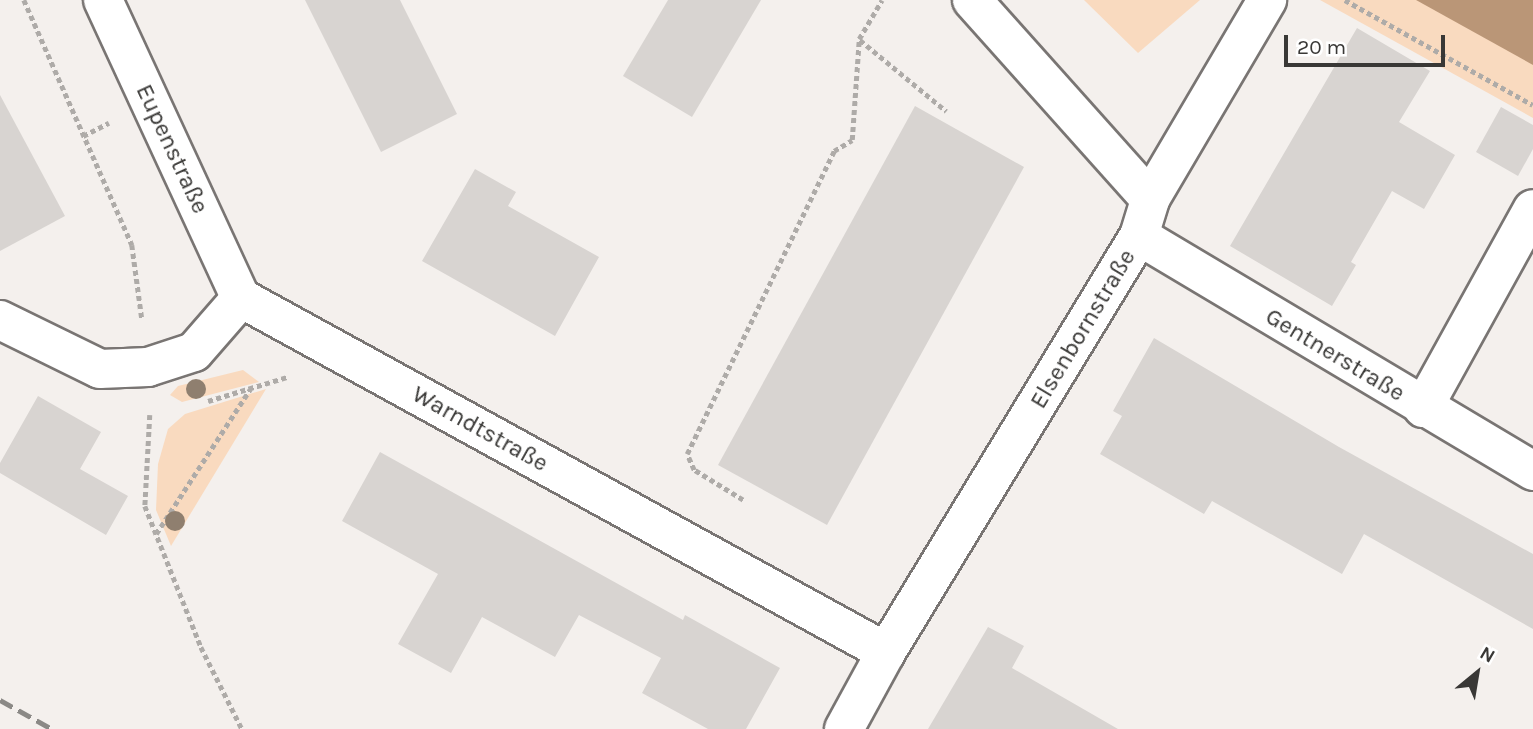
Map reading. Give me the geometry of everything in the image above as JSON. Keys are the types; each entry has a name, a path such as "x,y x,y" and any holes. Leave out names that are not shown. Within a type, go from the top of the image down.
{"street":[{"name":"Eupenstraße","path":"103,0 241,298"},
{"path":"972,0 1150,199"},
{"name":"Elsenbornstraße","path":"886,652 1139,236 1150,199 1267,0"},
{"path":"1423,408 1533,209"},
{"name":"Gentnerstraße","path":"1139,236 1423,408 1533,471"},
{"path":"0,320 100,369 148,367 194,352 241,298"},
{"name":"Warndtstraße","path":"241,298 886,652"},
{"path":"844,729 886,652"}],"path":[{"path":"24,0 132,245 148,367 151,419 145,506 201,647 242,729"},
{"path":"743,500 694,470 687,454 834,151 852,139 859,39 882,0"},
{"path":"1345,0 1533,105"},
{"path":"859,39 946,111"},
{"path":"201,404 350,358"},
{"path":"156,534 250,388"},
{"path":"151,419 163,415"}],"shaded area":[{"path":"1084,0 1200,0 1138,53"},
{"path":"1320,0 1533,0 1533,118"},
{"path":"1416,0 1533,0 1533,65"},
{"path":"243,370 259,382 182,402 170,395 178,386"},
{"path":"266,389 171,546 156,510 158,464 168,429 185,414"}],"building":[{"path":"305,0 400,0 457,114 381,152"},
{"path":"668,0 761,0 692,117 623,76"},
{"path":"1357,28 1430,71 1399,122 1455,155 1424,209 1392,191 1351,262 1356,265 1332,306 1230,246"},
{"path":"0,95 65,216 0,251"},
{"path":"915,106 1024,167 827,525 718,465"},
{"path":"1501,107 1533,125 1533,149 1518,176 1476,152"},
{"path":"475,169 516,192 508,206 599,257 555,336 422,261"},
{"path":"1154,338 1339,447 1533,554 1533,629 1364,534 1342,574 1212,501 1204,514 1100,454 1122,416 1113,411"},
{"path":"38,396 101,432 80,469 128,496 106,535 0,473 0,463"},
{"path":"380,452 683,620 685,615 780,668 746,729 708,729 642,693 661,658 579,615 555,657 482,617 451,673 398,644 438,574 342,521"},
{"path":"988,627 1024,646 1012,668 1118,729 928,729"}],"railway":[{"path":"0,700 52,729"}]}
